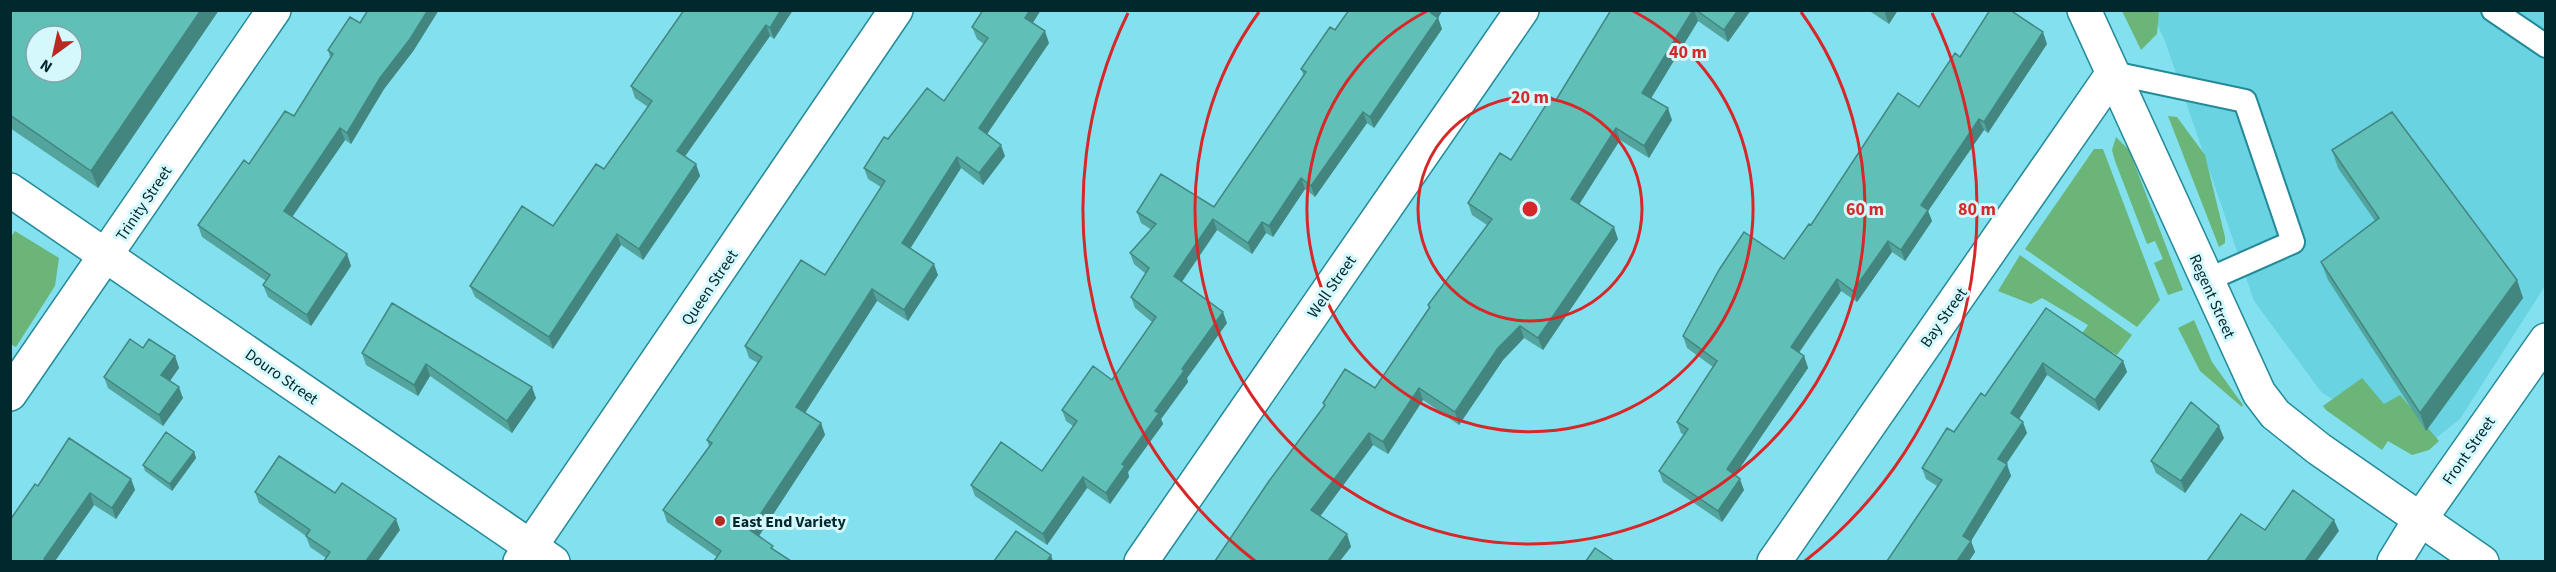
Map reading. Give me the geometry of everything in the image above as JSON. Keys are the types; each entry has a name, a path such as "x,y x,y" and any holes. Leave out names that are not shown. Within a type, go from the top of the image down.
{"street":[{"name":"Trinity Street","path":"10,394 274,10"},
{"name":"Queen Street","path":"534,556 896,10"},
{"name":"Well Street","path":"1141,561 1522,10"},
{"name":"Regent Street","path":"2084,10 2253,385 2275,414 2319,449 2482,561"},
{"name":"Bay Street","path":"1774,561 2113,73"},
{"name":"Douro Street","path":"10,190 534,556"},
{"name":"Front Street","path":"2394,561 2421,518 2546,340"}],"lane":[{"path":"2493,10 2546,46"},
{"path":"2113,73 2245,101 2293,242 2207,280"}],"shaded area":[{"path":"2151,11 2545,11 2545,286 2460,419 2420,451 2322,393 2254,301 2165,41"}],"green space":[{"path":"2122,11 2159,11 2157,34 2141,50"},
{"path":"2168,116 2177,117 2205,155 2225,237 2225,243 2219,247"},
{"path":"2116,137 2129,150 2183,290 2168,295 2154,263 2163,259 2155,241 2147,244 2115,161 2112,150"},
{"path":"2094,149 2103,149 2160,300 2137,327 2025,249"},
{"path":"15,231 59,258 55,286 16,347 10,344 10,238"},
{"path":"2020,255 2132,335 2117,355 2081,335 2088,325 2042,298 2031,304 1998,291"},
{"path":"2194,320 2212,362 2243,405 2242,407 2200,371 2178,328"},
{"path":"2362,378 2384,404 2400,395 2439,441 2429,450 2412,455 2388,441 2382,450 2326,410 2323,406"}],"building":[{"path":"10,10 201,10 91,171 10,115"},
{"path":"368,10 428,10 410,39 380,78 347,133 340,128 284,211 347,254 307,315 263,285 270,275 198,225 244,160 249,164 285,111 294,116 333,54 328,50 350,17 360,23"},
{"path":"684,10 781,10 770,28 766,25 677,151 696,164 639,249 617,234 549,337 470,286 522,206 553,226 596,164 604,169 652,101 631,86"},
{"path":"983,10 1030,10 1025,18 1045,31 979,128 1001,145 979,173 957,157 902,243 934,264 904,310 872,289 796,407 821,423 750,530 791,561 714,561 721,551 663,510 712,443 707,440 762,357 745,346 801,260 825,275 885,181 864,168 884,137 888,139 927,88 944,101 988,38 972,27"},
{"path":"1349,10 1432,10 1431,13 1438,18 1370,117 1363,112 1311,186 1301,178 1269,226 1262,222 1248,243 1213,219 1174,276 1223,312 1182,369 1184,371 1155,411 1159,413 1122,464 1125,466 1106,493 1083,477 1043,534 971,485 1001,442 1042,471 1077,421 1062,410 1093,366 1112,380 1156,317 1131,297 1149,268 1130,253 1156,224 1137,212 1161,174 1214,207 1306,72 1301,69 1330,27 1335,30"},
{"path":"1611,10 1693,10 1642,93 1668,108 1644,146 1616,128 1571,199 1614,227 1538,338 1520,326 1498,348 1455,412 1419,388 1383,442 1369,433 1311,510 1347,534 1328,561 1215,561 1269,481 1325,405 1323,403 1345,369 1375,388 1430,307 1428,305 1492,219 1468,203 1500,153 1511,160 1551,97 1556,100"},
{"path":"1696,10 1738,10 1724,30"},
{"path":"1990,10 2010,10 2043,32 1984,122 1979,119 1921,205 1928,210 1901,250 1888,241 1853,291 1837,279 1791,347 1804,356 1727,469 1740,479 1718,511 1659,471 1688,429 1677,422 1717,361 1683,336 1719,270 1744,232 1784,259 1809,224 1811,225 1898,93 1919,107 1955,53 1960,57"},
{"path":"2392,112 2517,280 2420,413 2321,262 2379,218 2332,150"},
{"path":"392,303 532,387 507,421 426,364 414,385 362,353"},
{"path":"2046,308 2123,361 2095,400 2043,363 2011,413 2023,422 1998,459 2007,464 1963,536 1971,541 1957,561 1887,561 1942,480 1922,468 1947,428 1954,432 1981,393 1985,396"},
{"path":"130,339 143,348 149,339 175,356 161,375 179,387 159,415 104,377"},
{"path":"2191,402 2219,426 2181,481 2151,461"},
{"path":"166,432 194,452 170,484 143,465"},
{"path":"69,438 131,479 112,508 90,493 44,559 48,561 10,561 10,520 35,484 38,486"},
{"path":"279,456 335,493 342,483 396,519 366,561 324,561 330,552 306,536 310,530 255,492"},
{"path":"2293,490 2334,520 2305,561 2207,561 2241,514 2265,530"},
{"path":"1016,531 1051,555 1047,561 994,561"},
{"path":"1595,548 1614,561 1586,561"}],"place":[{"name":"East End Variety","path":"720,521"}]}
